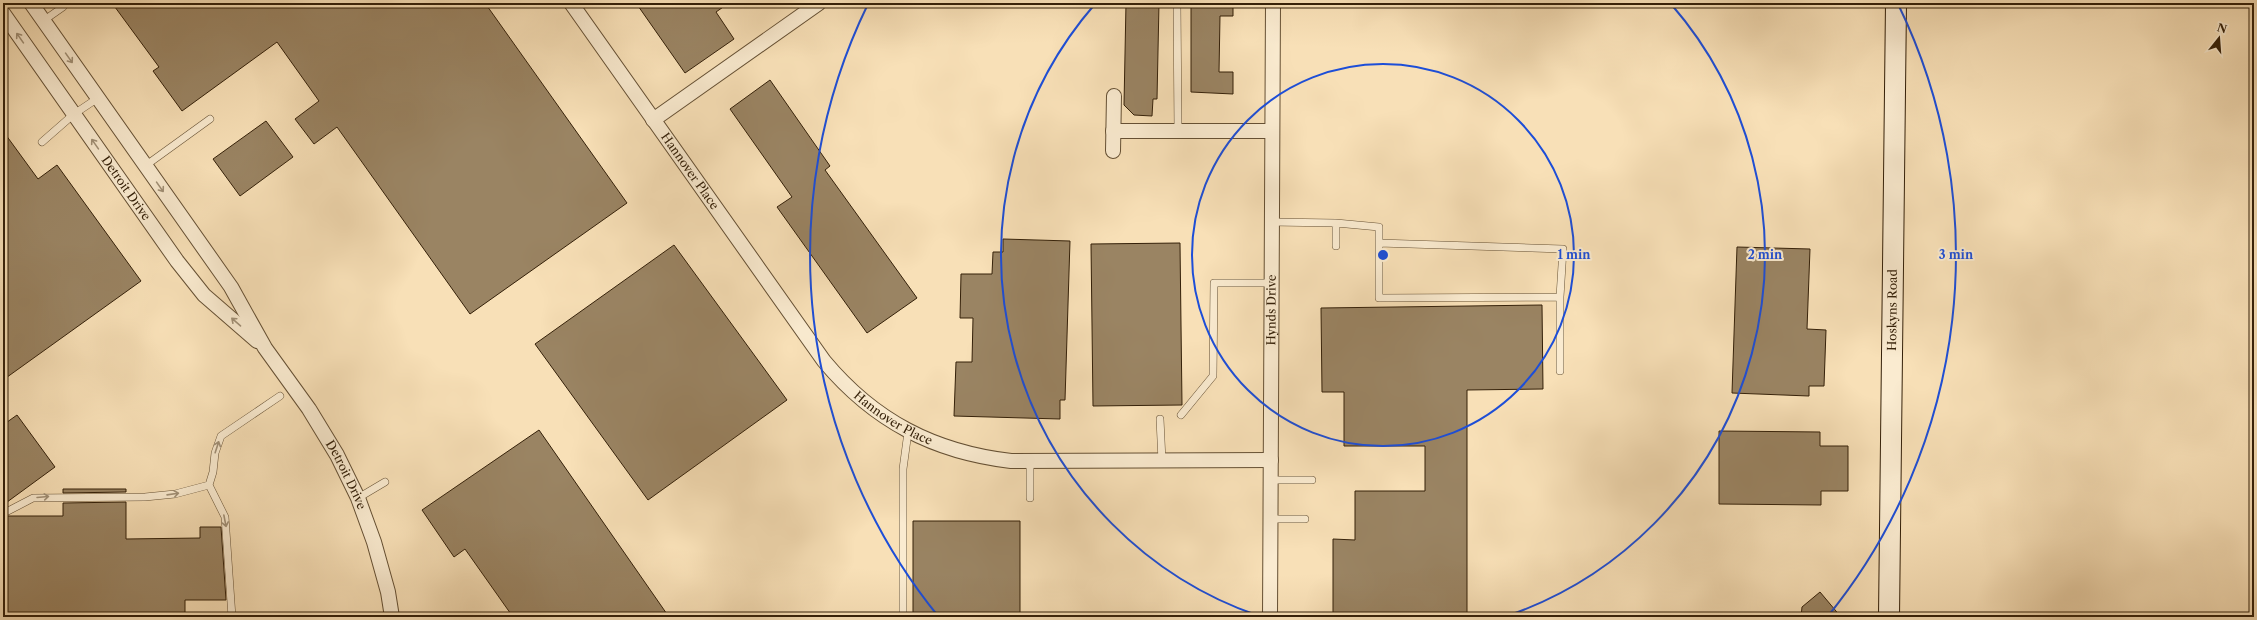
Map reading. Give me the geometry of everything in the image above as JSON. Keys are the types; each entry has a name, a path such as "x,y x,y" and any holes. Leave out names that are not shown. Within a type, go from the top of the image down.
{"main road":[{"name":"Hoskyns Road","path":"1889,617 1896,3"}],"street":[{"name":"Detroit Drive","path":"31,3 231,287 265,348 324,434 358,498 382,567 392,617"},
{"name":"Hannover Place","path":"571,3 824,361 861,399 908,432 972,455 1011,461 1271,460"},
{"name":"Hannover Place","path":"653,120 820,3"},
{"name":"Hynds Drive","path":"1270,617 1273,3"},
{"name":"Detroit Drive","path":"3,13 177,261 204,295 265,348"},
{"path":"1113,151 1114,96"},
{"path":"1113,131 1272,131"}],"lane":[{"path":"1177,3 1178,131"},
{"path":"43,21 63,7"},
{"path":"42,142 74,114 98,98"},
{"path":"145,166 210,119"},
{"path":"1272,222 1336,223 1379,227 1379,298 1560,297"},
{"path":"1336,223 1336,246"},
{"path":"1379,243 1563,249 1560,297 1560,371"},
{"path":"1181,415 1213,376 1214,283 1272,284"},
{"path":"232,617 225,517 209,485 213,472 215,453 221,436 280,396"},
{"path":"1160,419 1162,461"},
{"path":"903,617 903,469 908,432"},
{"path":"1030,462 1030,498"},
{"path":"1271,480 1312,480"},
{"path":"358,498 385,482"},
{"path":"8,511 34,498 145,497 175,494 209,485"},
{"path":"1270,519 1305,518"}],"building":[{"path":"112,3 485,3 627,203 470,314 337,127 314,144 295,119 319,101 277,42 182,111 153,71 159,67"},
{"path":"636,3 729,3 716,12 734,39 685,73"},
{"path":"1126,3 1159,3 1157,99 1153,99 1152,116 1134,115 1124,105"},
{"path":"1191,3 1233,3 1233,16 1220,16 1219,72 1233,72 1233,94 1191,92"},
{"path":"770,80 830,166 825,170 917,298 867,333 777,207 792,197 730,109"},
{"path":"266,121 293,157 240,196 213,159"},
{"path":"3,131 38,179 57,165 141,281 3,380"},
{"path":"1003,239 1070,241 1065,400 1060,400 1060,419 954,416 956,362 972,362 973,318 960,318 961,274 992,274 993,252 1003,252"},
{"path":"1180,243 1182,405 1093,406 1091,244"},
{"path":"674,245 787,400 648,500 535,344"},
{"path":"1737,247 1810,249 1807,329 1826,330 1824,386 1809,386 1809,396 1732,393"},
{"path":"1542,305 1543,389 1467,390 1467,617 1333,617 1333,539 1355,540 1355,491 1425,491 1425,446 1344,446 1344,392 1322,392 1321,308"},
{"path":"17,415 55,467 3,505 3,425"},
{"path":"539,430 669,617 513,617 465,549 454,557 422,510"},
{"path":"1719,431 1820,432 1820,446 1848,446 1848,491 1821,491 1821,505 1719,504"},
{"path":"63,489 126,489 126,492 63,493"},
{"path":"126,502 126,539 200,538 200,527 221,527 226,600 185,600 185,617 6,617 6,516 63,516 63,503"},
{"path":"913,521 1020,521 1020,617 913,617"},
{"path":"1820,592 1841,617 1801,617 1802,607"}]}
